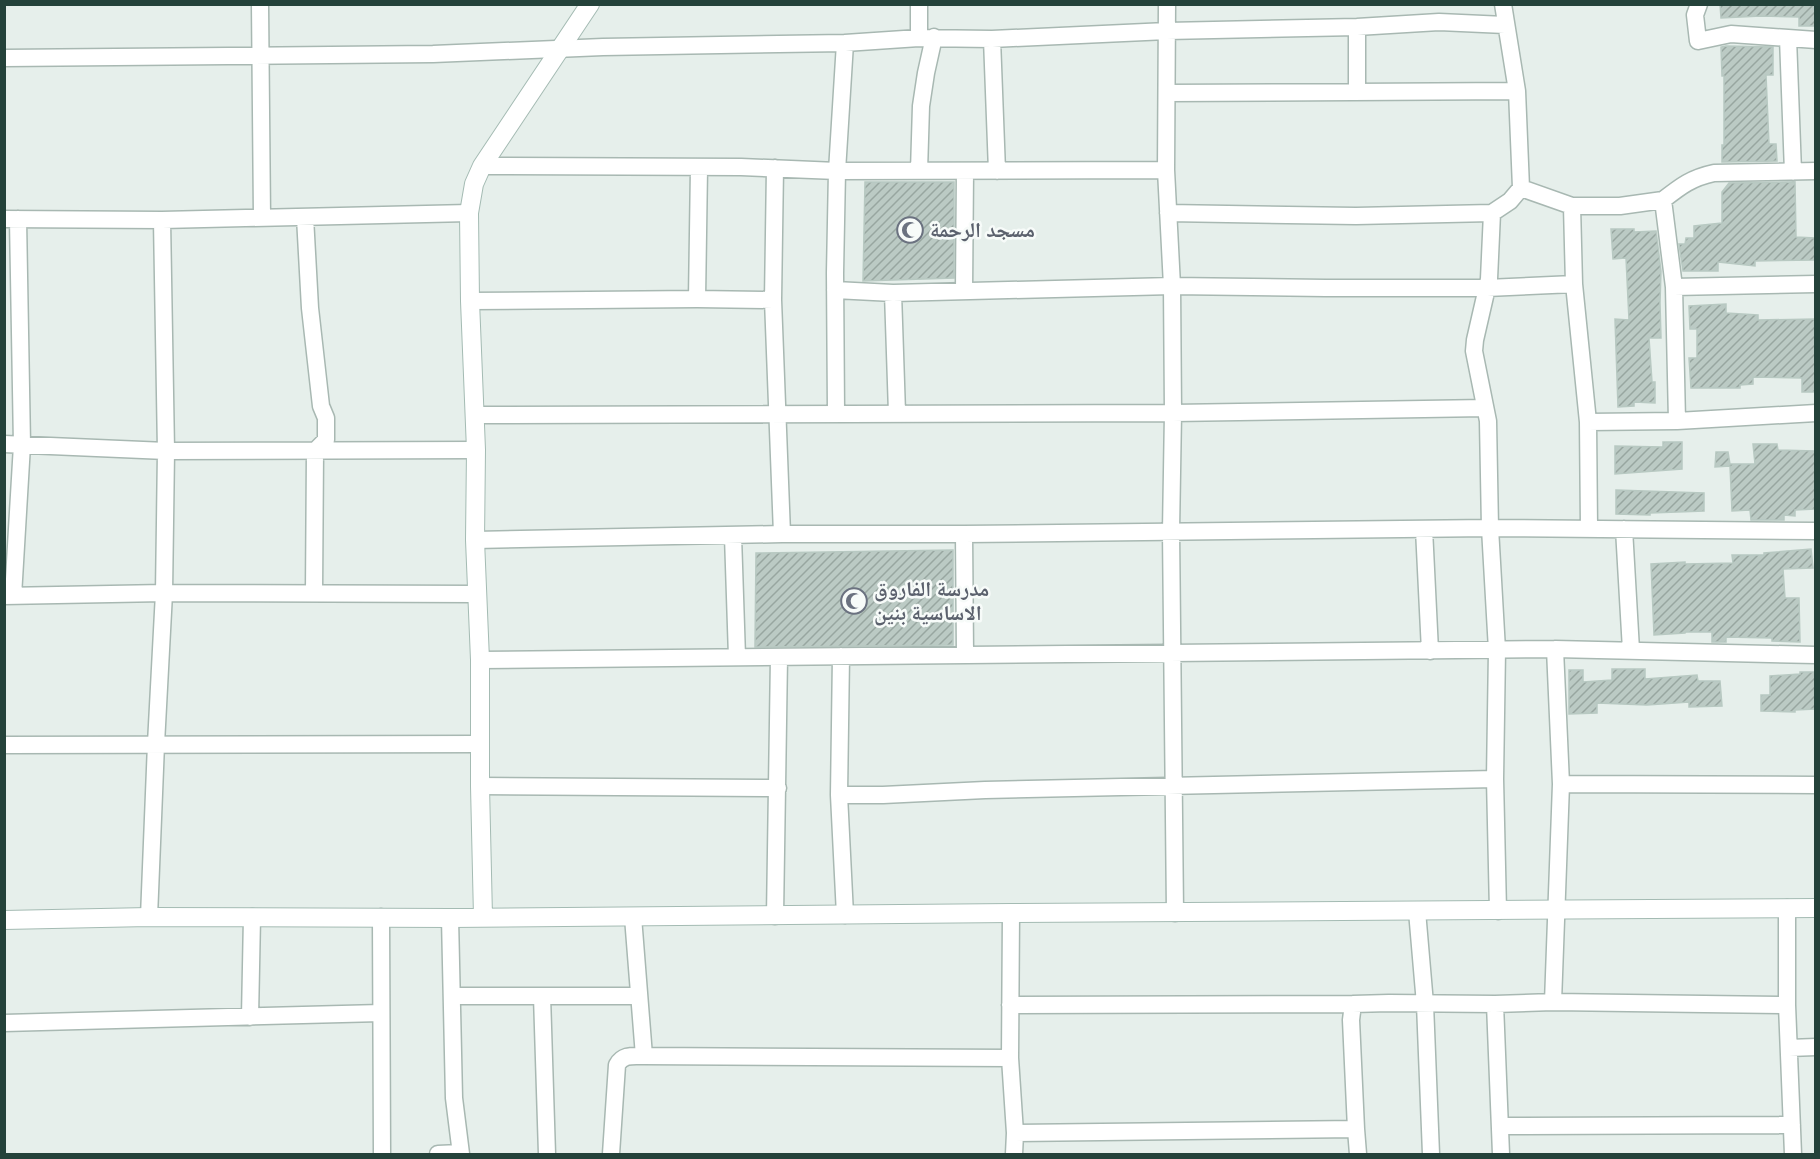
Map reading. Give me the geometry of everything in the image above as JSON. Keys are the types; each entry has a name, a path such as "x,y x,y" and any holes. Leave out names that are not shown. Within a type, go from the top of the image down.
{"street":[{"path":"260,4 262,218"},
{"path":"483,917 470,213 474,184 482,166 590,4"},
{"path":"919,4 927,38 926,73 921,106 919,171"},
{"path":"1167,4 1166,170 1172,286 1171,652 1175,913"},
{"path":"1168,213 1356,216 1492,213 1510,201 1521,188 1517,92 1503,4"},
{"path":"1699,4 1695,15 1698,41 1731,34 1815,40"},
{"path":"4,58 433,54 614,47 845,43 927,38 992,39 1167,31 1357,27 1439,22 1505,25"},
{"path":"1357,27 1357,92"},
{"path":"1788,38 1793,172"},
{"path":"992,39 998,171"},
{"path":"836,413 837,171 845,43"},
{"path":"1167,93 1517,92"},
{"path":"482,166 775,168 837,171 1166,170"},
{"path":"698,299 699,168"},
{"path":"775,168 773,300 782,534"},
{"path":"964,171 964,291"},
{"path":"1521,188 1572,207 1620,206 1663,200 1688,180 1714,173 1815,171"},
{"path":"1663,200 1674,287 1677,421"},
{"path":"1572,207 1574,284 1588,422 1589,528"},
{"path":"470,213 162,220 11,219 22,445 9,596 164,593 477,594"},
{"path":"1492,213 1487,288 1474,351 1488,421 1490,528 1497,650 1495,779 1497,911"},
{"path":"305,217 310,308 321,406 326,418 326,440 315,452 314,593"},
{"path":"149,917 164,593 166,451 162,220"},
{"path":"835,290 893,293 1172,286 1487,288 1574,284"},
{"path":"1674,287 1815,284"},
{"path":"893,293 897,413"},
{"path":"470,301 773,300"},
{"path":"475,415 1173,413 1485,408"},
{"path":"1588,422 1677,421 1815,413"},
{"path":"4,444 166,451 476,450"},
{"path":"475,540 782,534 1490,528 1815,531"},
{"path":"1424,529 1430,651"},
{"path":"1624,529 1631,650"},
{"path":"964,534 965,655"},
{"path":"733,536 737,657"},
{"path":"1554,1002 1561,784 1555,649"},
{"path":"480,660 1555,649 1815,655"},
{"path":"842,656 840,795 845,915"},
{"path":"775,916 779,657"},
{"path":"4,745 480,744"},
{"path":"840,795 1495,779"},
{"path":"1561,784 1815,785"},
{"path":"480,786 778,788"},
{"path":"1787,908 1787,1005 1793,1155"},
{"path":"4,920 252,916 450,918 1011,912 1175,913 1815,908"},
{"path":"1417,911 1425,1004 1431,1155"},
{"path":"1011,912 1011,1058 1014,1155"},
{"path":"250,1017 252,916"},
{"path":"381,917 382,1155"},
{"path":"633,917 644,1056"},
{"path":"438,1155 460,1154 454,1098 450,918"},
{"path":"452,996 639,996"},
{"path":"542,996 547,1155"},
{"path":"1011,1005 1496,1005 1554,1002 1787,1005"},
{"path":"1353,1004 1358,1155"},
{"path":"1496,1005 1501,1155"},
{"path":"4,1023 381,1013"},
{"path":"1789,1048 1815,1047"},
{"path":"611,1155 617,1065 625,1056 1011,1058"},
{"path":"1500,1126 1792,1125"},
{"path":"1015,1133 1356,1129"}],"building":[{"path":"1720,4 1815,4 1815,26 1799,26 1799,17 1721,18"},
{"path":"1721,47 1773,47 1773,75 1766,75 1769,144 1776,144 1777,161 1722,162 1724,76 1722,76"},
{"name":"مسجد الرحمة","path":"865,182 954,182 954,278 863,281"},
{"path":"1795,182 1796,237 1815,238 1815,260 1755,261 1755,266 1718,262 1718,271 1683,271 1679,244 1685,244 1686,238 1694,238 1694,226 1722,223 1722,192 1729,183"},
{"path":"1611,229 1634,229 1634,232 1656,231 1661,271 1661,338 1649,338 1652,382 1655,382 1655,403 1634,402 1634,406 1618,407 1615,319 1629,320 1626,258 1613,259"},
{"path":"1726,304 1726,313 1758,315 1758,320 1815,319 1815,392 1802,392 1802,378 1753,377 1753,384 1740,385 1740,388 1691,388 1689,358 1697,358 1697,329 1690,329 1689,306"},
{"path":"1663,442 1682,442 1682,469 1615,474 1615,446 1663,447"},
{"path":"1753,444 1777,444 1778,450 1815,451 1815,509 1795,510 1795,516 1784,515 1784,520 1751,520 1750,510 1732,511 1730,466 1715,467 1716,452 1728,452 1730,464 1755,464"},
{"path":"1616,490 1704,493 1704,511 1650,513 1650,515 1616,514"},
{"path":"1811,549 1813,568 1783,569 1785,598 1799,598 1800,642 1772,641 1772,638 1726,637 1726,642 1712,642 1712,632 1654,635 1651,564 1733,563 1732,555 1764,555 1764,553"},
{"name":"مدرسة الفاروق الاساسية بنين","path":"953,550 953,645 755,647 756,553"},
{"path":"1612,669 1645,669 1645,679 1697,675 1698,681 1720,681 1722,706 1689,707 1689,702 1647,705 1597,703 1597,713 1569,714 1569,670 1583,670 1583,682 1612,680"},
{"path":"1800,672 1815,672 1815,709 1795,710 1795,712 1761,711 1761,695 1770,695 1770,676 1800,674"}],"place":[{"name":"مسجد الرحمة","path":"910,230"},
{"name":"مدرسة الفاروق الاساسية بنين","path":"854,601"}]}
